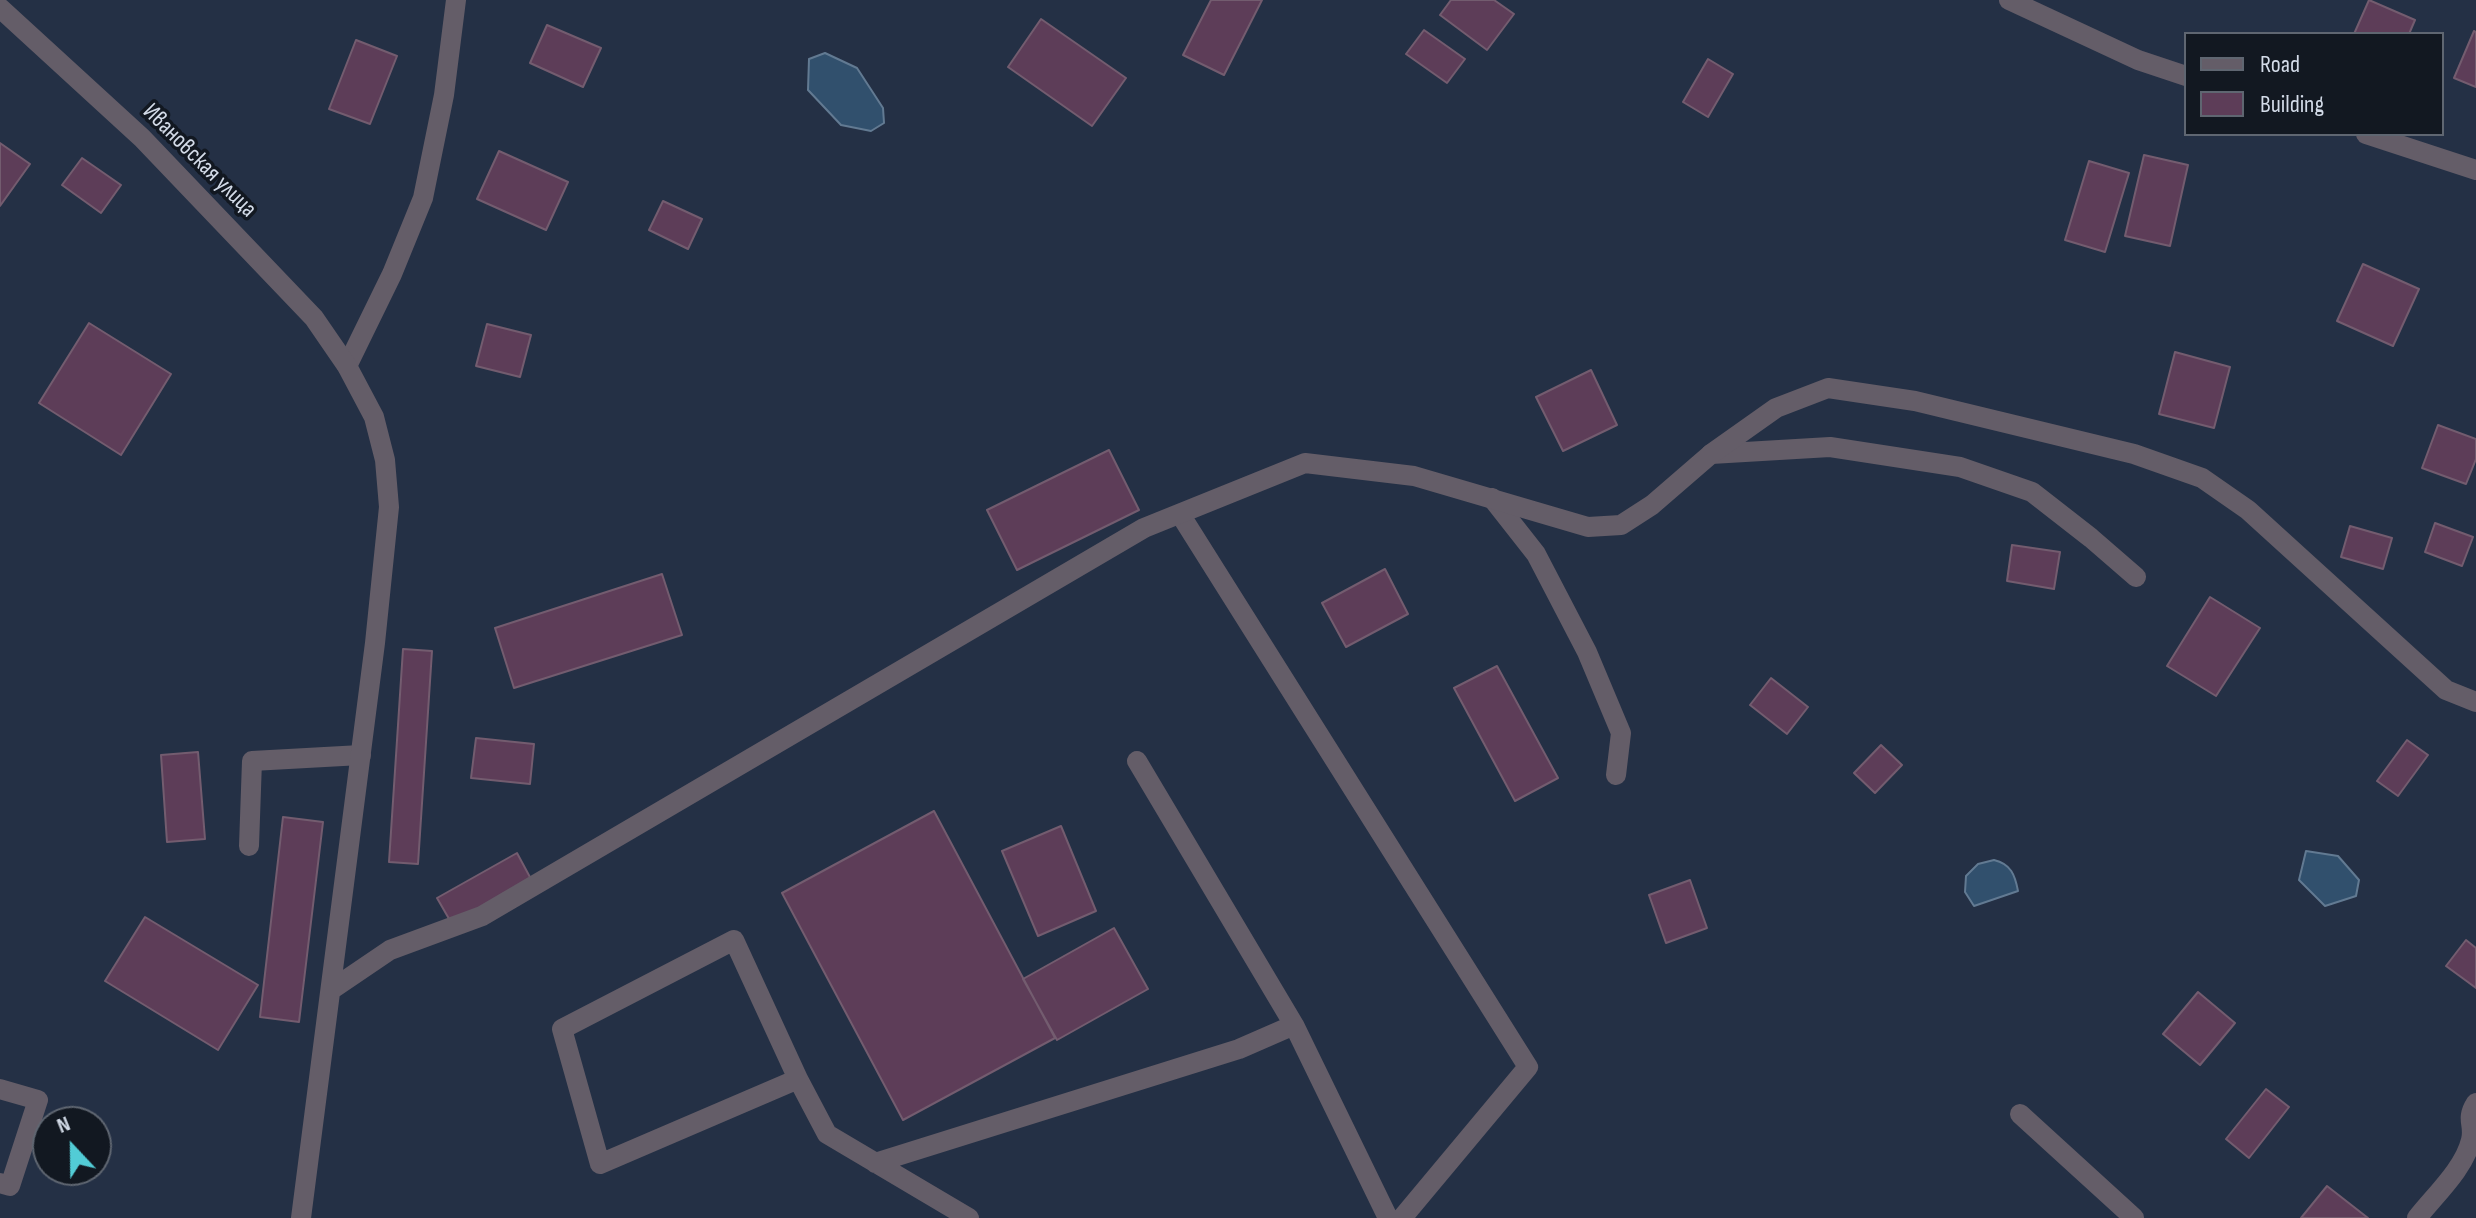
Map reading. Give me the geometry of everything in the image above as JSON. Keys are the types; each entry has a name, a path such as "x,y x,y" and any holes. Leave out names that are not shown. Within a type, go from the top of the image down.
{"street":[{"path":"347,366 392,274 423,198 444,95 456,0"},
{"path":"2009,0 2138,60 2184,75"},
{"name":"Ивановская улица","path":"0,8 142,138 314,318 347,366 374,417 385,460 389,507 361,755 301,1218"},
{"path":"2372,136 2476,170"},
{"path":"331,990 390,950 482,916 1144,528 1305,463 1414,476 1588,527 1621,525 1652,505 1711,454 1776,408 1828,388 1915,401 2134,454 2202,478 2248,510 2446,690 2476,702"},
{"path":"1711,454 1830,447 1960,467 2032,492 2136,577"},
{"path":"1492,498 1536,554 1587,652 1621,733 1616,775"},
{"path":"1180,514 1528,1067 1402,1218"},
{"path":"249,846 252,761 361,755"},
{"path":"1137,761 1294,1025 1388,1218"},
{"path":"798,1079 600,1164 562,1029 734,940 827,1134 969,1218"},
{"path":"875,1163 1239,1049 1294,1025"},
{"path":"0,1089 38,1100 10,1186 0,1183"},
{"path":"2417,1218 2464,1159 2472,1137 2470,1113 2476,1103"},
{"path":"2020,1114 2134,1218"}],"water":[{"path":"825,53 857,68 883,108 884,123 871,131 841,125 808,90 809,59"},
{"path":"2306,851 2338,856 2359,880 2356,896 2325,906 2299,880"},
{"path":"1994,860 2011,871 2018,891 1974,906 1965,892 1966,876 1978,864"}],"building":[{"path":"1211,0 1262,0 1224,75 1183,55"},
{"path":"1451,0 1494,0 1514,14 1487,50 1440,15"},
{"path":"2369,0 2415,20 2410,32 2355,32"},
{"path":"1041,19 1126,78 1092,126 1008,67"},
{"path":"547,25 601,48 583,87 530,63"},
{"path":"1424,30 1465,59 1447,83 1406,54"},
{"path":"2476,32 2476,87 2454,78"},
{"path":"356,40 397,56 370,124 329,109"},
{"path":"1708,59 1733,74 1708,117 1683,102"},
{"path":"0,143 30,164 0,206"},
{"path":"499,151 568,182 546,230 477,199"},
{"path":"2144,155 2188,165 2170,246 2125,236"},
{"path":"82,158 121,185 101,213 62,185"},
{"path":"2089,161 2129,173 2105,252 2065,240"},
{"path":"663,201 702,219 688,249 649,230"},
{"path":"2363,264 2419,289 2393,346 2337,321"},
{"path":"89,323 171,374 121,455 39,403"},
{"path":"487,324 531,335 520,377 476,366"},
{"path":"2175,352 2230,367 2214,428 2159,414"},
{"path":"1591,370 1617,425 1563,451 1536,397"},
{"path":"2438,425 2476,439 2476,459 2466,484 2422,468"},
{"path":"1109,450 1139,510 1017,570 987,510"},
{"path":"2435,523 2473,537 2462,566 2425,552"},
{"path":"2350,526 2392,538 2383,569 2341,557"},
{"path":"2012,545 2060,552 2054,589 2007,581"},
{"path":"1385,569 1408,614 1346,647 1322,603"},
{"path":"662,574 682,635 514,688 495,628"},
{"path":"2210,597 2260,628 2216,696 2167,666"},
{"path":"403,649 432,651 418,864 389,862"},
{"path":"1497,666 1558,778 1515,801 1454,688"},
{"path":"1771,678 1808,707 1787,734 1750,705"},
{"path":"476,738 534,744 530,784 471,778"},
{"path":"2407,740 2428,755 2398,796 2377,781"},
{"path":"1881,745 1902,765 1875,793 1854,773"},
{"path":"198,752 205,839 167,842 161,755"},
{"path":"934,811 1055,1038 903,1120 782,893"},
{"path":"283,817 323,822 299,1022 260,1017"},
{"path":"1061,826 1096,911 1038,936 1002,851"},
{"path":"517,853 531,879 452,924 437,898"},
{"path":"1690,880 1707,928 1666,943 1649,895"},
{"path":"145,917 258,985 218,1050 105,981"},
{"path":"1114,928 1148,989 1057,1040 1023,979"},
{"path":"2466,940 2476,948 2476,988 2446,966"},
{"path":"2198,992 2235,1023 2200,1065 2163,1034"},
{"path":"2266,1089 2289,1107 2249,1158 2226,1139"},
{"path":"2327,1186 2368,1218 2301,1218"}]}
